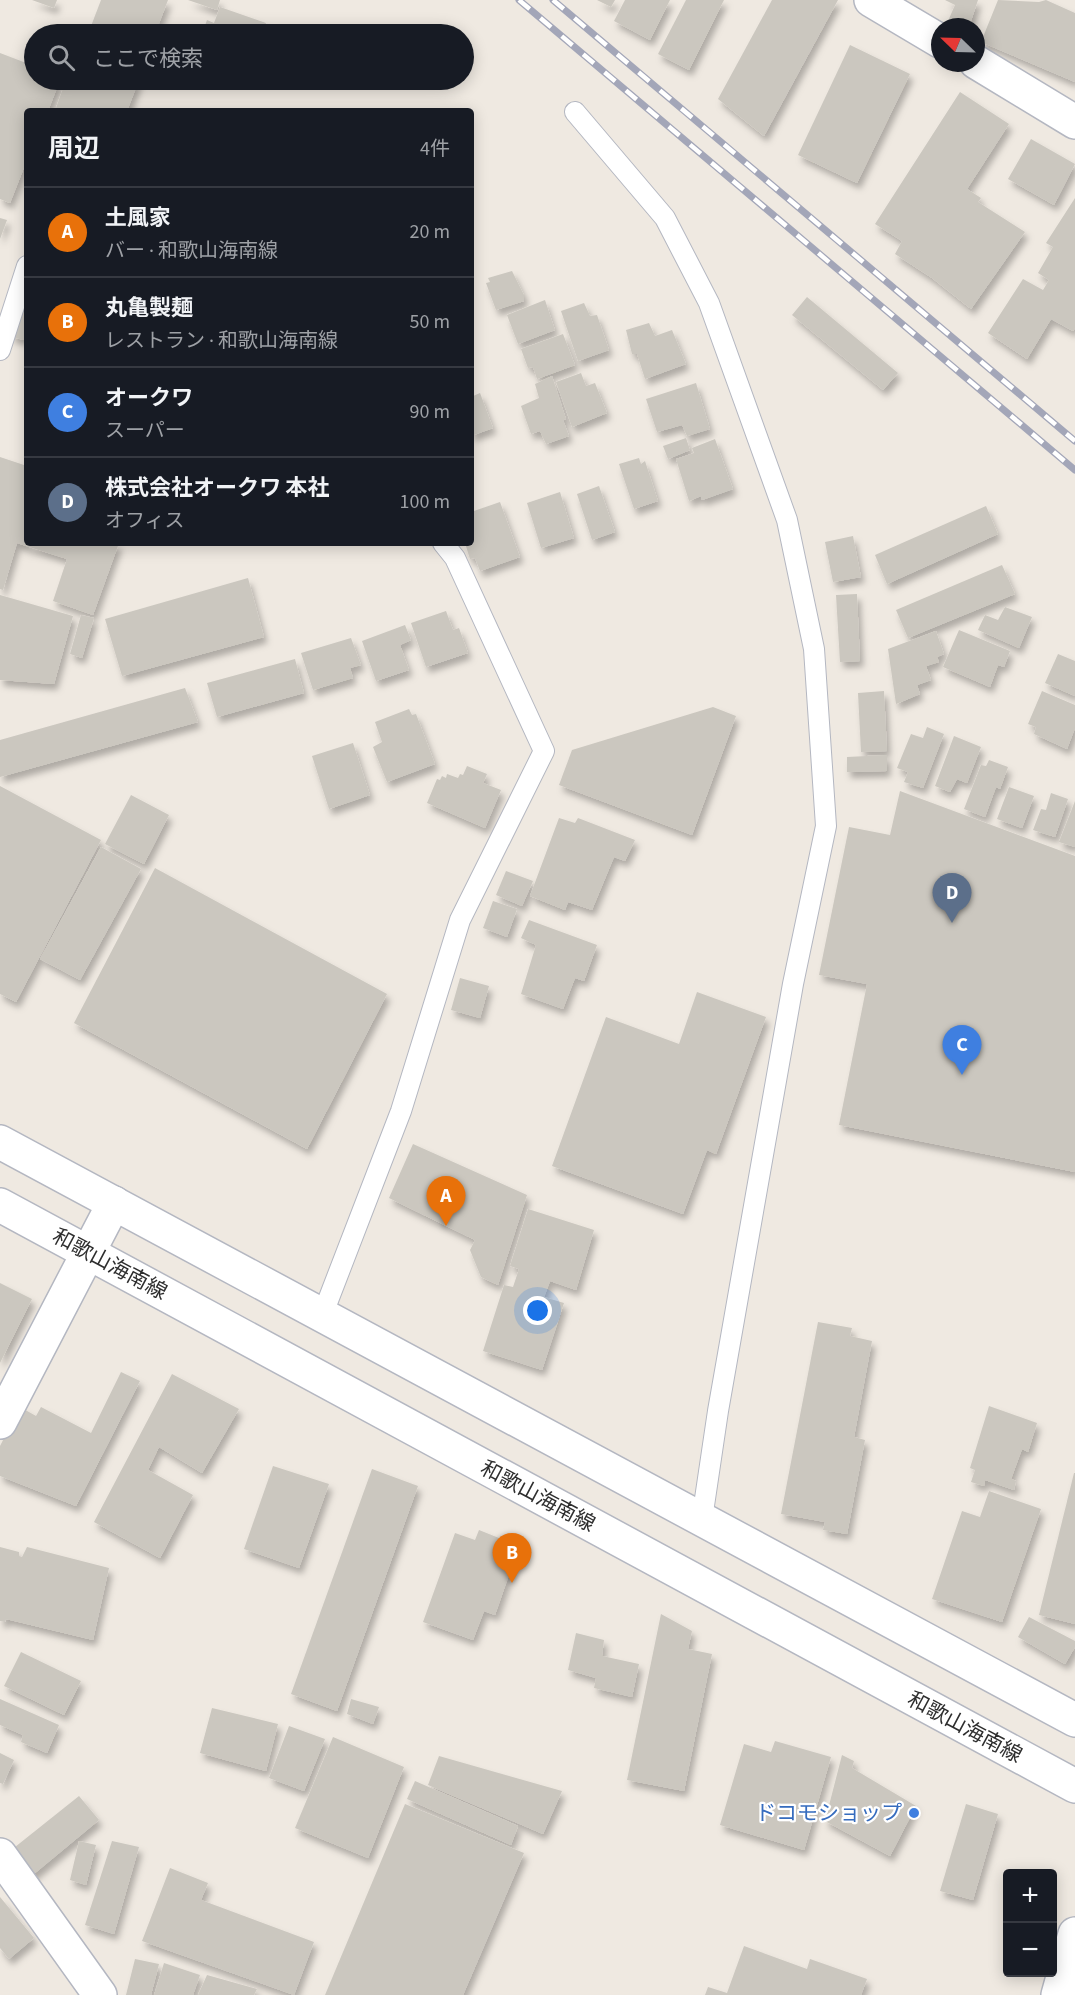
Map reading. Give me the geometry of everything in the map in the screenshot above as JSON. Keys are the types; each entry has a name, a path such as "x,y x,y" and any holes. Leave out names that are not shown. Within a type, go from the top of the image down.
{"main road":[{"path":"871,0 931,36"},
{"path":"985,67 1075,122"},
{"path":"0,1142 1075,1720"},
{"path":"0,1422 114,1203"},
{"name":"和歌山海南線","path":"0,1205 1075,1786"},
{"path":"0,1855 100,1995"},
{"path":"1058,1995 1075,1934"}],"lane":[{"path":"575,112 665,219 709,303 787,520 814,649 826,826 791,996 720,1399 702,1519"},
{"path":"0,350 24,275"},
{"path":"322,1316 401,1111 460,920 544,751 455,558 445,546"}],"building":[{"path":"32,0 57,0 54,8"},
{"path":"101,0 168,0 159,24 92,24"},
{"path":"188,0 220,0 217,10"},
{"path":"597,0 615,0 611,7"},
{"path":"625,0 670,0 650,40 614,21"},
{"path":"686,0 724,0 689,70 658,54"},
{"path":"772,0 838,0 764,136 718,99"},
{"path":"945,0 978,0 972,18 949,18 955,5"},
{"path":"998,0 1039,2 1046,0 1075,13 1075,82 985,44 985,32"},
{"path":"220,7 266,23 206,24 207,20 214,23"},
{"path":"850,45 910,74 857,183 798,155"},
{"path":"0,53 24,62 24,90 56,90 49,108 24,108 24,168 10,203 0,199"},
{"path":"62,90 135,90 128,108 56,108"},
{"path":"960,92 1009,124 967,189 981,198 978,202 1025,232 971,309 932,278 895,254 902,241 875,224"},
{"path":"1031,139 1075,164 1054,205 1008,179"},
{"path":"1075,198 1075,328 1073,331 1051,319 1027,359 988,333 1023,279 1043,290 1049,280 1038,273 1053,247 1046,243"},
{"path":"0,218 7,220 0,239"},
{"path":"512,271 524,295 524,301 496,310 486,283 490,282 488,278"},
{"path":"807,297 898,373 883,390 792,315"},
{"path":"545,300 555,330 518,344 507,315"},
{"path":"584,303 590,316 597,315 609,350 578,361 561,311"},
{"path":"24,304 24,338 23,340 10,336"},
{"path":"649,323 655,336 672,330 686,364 645,379 637,354 632,354 626,330"},
{"path":"563,334 575,365 537,379 533,367 528,368 521,349"},
{"path":"581,373 586,386 595,383 607,413 572,427 556,382"},
{"path":"552,376 569,436 546,444 540,431 531,434 521,406 539,398 535,384"},
{"path":"696,383 710,429 687,436 682,425 657,432 646,399"},
{"path":"480,393 493,428 474,435 474,396"},
{"path":"686,438 690,450 668,459 663,446"},
{"path":"715,439 733,489 702,500 701,496 689,501 676,459 694,453 692,448"},
{"path":"0,457 24,465 24,545 17,543 3,590 0,589"},
{"path":"639,458 641,464 645,461 658,501 634,509 619,464"},
{"path":"599,486 615,532 592,540 577,494"},
{"path":"560,492 574,538 541,548 527,503"},
{"path":"500,502 520,557 480,571 475,558 470,559 466,546 474,546 474,511"},
{"path":"986,506 998,534 887,584 875,555"},
{"path":"853,536 861,577 833,582 825,542"},
{"path":"26,546 118,546 93,615 53,601 67,559"},
{"path":"1002,565 1015,594 908,638 896,610"},
{"path":"248,578 264,637 122,676 105,619"},
{"path":"857,594 860,661 840,662 836,595"},
{"path":"0,595 73,616 54,684 0,680"},
{"path":"1005,607 1032,617 1019,648 978,630 985,615 998,620"},
{"path":"446,611 453,630 459,628 468,653 426,667 411,623"},
{"path":"81,615 94,618 82,658 70,654"},
{"path":"405,625 411,640 400,645 409,670 376,681 362,641"},
{"path":"959,630 1010,651 1004,667 998,665 990,687 943,667"},
{"path":"936,631 944,654 937,657 939,662 926,666 931,680 917,685 920,694 896,704 888,649"},
{"path":"351,638 361,665 350,668 353,678 313,690 301,653"},
{"path":"1058,654 1075,661 1075,696 1045,683"},
{"path":"295,659 304,693 217,717 207,683"},
{"path":"185,688 198,722 0,777 0,740"},
{"path":"884,691 887,751 861,752 858,693"},
{"path":"1042,691 1075,705 1075,728 1067,749 1034,734 1036,727 1028,724"},
{"path":"713,707 736,716 692,835 559,785 572,750"},
{"path":"409,709 412,715 416,714 435,764 387,782 373,747 382,742 375,722"},
{"path":"927,727 944,734 923,788 904,782 908,772 897,768 911,734 923,738"},
{"path":"954,736 981,747 967,783 957,779 950,792 935,786"},
{"path":"353,743 370,795 329,809 312,756"},
{"path":"887,755 887,771 847,772 847,757"},
{"path":"989,760 1008,767 1000,789 996,787 985,817 964,809 981,765 986,766"},
{"path":"467,766 487,774 483,783 501,790 485,828 427,803 437,779 440,780 442,776 446,778 447,774 458,778 460,774 463,775"},
{"path":"0,786 101,840 16,1002 0,994"},
{"path":"1009,787 1034,796 1022,828 997,819"},
{"path":"900,791 1075,856 1075,1172 839,1125 867,984 819,975 849,827 890,835"},
{"path":"1051,793 1068,799 1055,837 1033,830 1041,809 1046,810"},
{"path":"131,795 169,815 144,864 105,844"},
{"path":"1075,801 1075,847 1059,842"},
{"path":"559,818 575,823 578,818 635,840 625,861 614,857 592,910 568,902 565,910 530,896"},
{"path":"101,847 141,869 80,980 40,959"},
{"path":"155,868 387,994 307,1149 74,1023"},
{"path":"506,871 533,881 522,906 496,895"},
{"path":"493,901 517,909 507,937 483,928"},
{"path":"529,920 597,945 584,981 575,978 563,1009 521,994 536,945 521,938"},
{"path":"460,978 489,986 480,1018 451,1010"},
{"path":"697,992 766,1017 716,1154 707,1150 683,1214 552,1166 606,1017 679,1044"},
{"path":"413,1144 527,1195 498,1285 481,1277 470,1250 475,1240 389,1198"},
{"path":"528,1209 594,1230 576,1290 550,1281 544,1297 564,1303 542,1370 483,1351 504,1285 513,1287 519,1269 510,1266"},
{"path":"0,1283 32,1299 0,1363"},
{"path":"818,1322 852,1328 850,1336 872,1341 854,1437 865,1440 847,1534 823,1530 825,1522 781,1514"},
{"path":"121,1372 140,1381 76,1506 0,1476 0,1446 20,1407 36,1416 41,1407 91,1433"},
{"path":"172,1374 239,1409 202,1473 159,1447 148,1470 193,1495 160,1558 94,1522"},
{"path":"989,1406 1037,1423 1028,1452 1022,1449 1011,1479 1016,1481 1014,1490 985,1480 984,1486 971,1482 975,1470 970,1468"},
{"path":"273,1466 329,1484 299,1568 244,1549"},
{"path":"372,1469 418,1486 337,1711 291,1694"},
{"path":"1075,1473 1075,1624 1039,1615"},
{"path":"989,1491 1041,1509 1002,1622 932,1599 962,1511 980,1517"},
{"path":"479,1530 519,1546 495,1615 484,1611 473,1640 423,1622 455,1533 475,1540"},
{"path":"0,1547 19,1552 19,1556 22,1557 27,1547 109,1568 93,1640 6,1619 5,1622 0,1621"},
{"path":"661,1614 692,1631 688,1649 712,1654 684,1791 627,1780"},
{"path":"1029,1617 1075,1641 1075,1647 1065,1664 1018,1637"},
{"path":"576,1633 604,1640 602,1656 639,1664 632,1697 594,1688 596,1678 568,1670"},
{"path":"21,1652 81,1681 64,1715 4,1686"},
{"path":"0,1699 59,1725 47,1753 21,1742 23,1735 0,1725"},
{"path":"351,1699 379,1707 373,1724 347,1714"},
{"path":"212,1708 278,1724 266,1771 200,1753"},
{"path":"289,1726 325,1739 304,1791 269,1778"},
{"path":"333,1737 404,1767 368,1858 295,1828"},
{"path":"775,1741 831,1757 804,1850 720,1825 744,1744 771,1752"},
{"path":"0,1753 14,1760 3,1784 0,1783"},
{"path":"842,1755 854,1761 852,1768 916,1806 890,1856 825,1821"},
{"path":"439,1756 562,1791 543,1834 428,1785"},
{"path":"415,1781 518,1826 511,1845 407,1799"},
{"path":"79,1796 99,1820 23,1883 5,1855"},
{"path":"405,1804 524,1853 463,1995 325,1995"},
{"path":"966,1804 998,1814 973,1900 940,1891"},
{"path":"79,1841 96,1845 86,1885 70,1880"},
{"path":"112,1841 139,1847 114,1934 85,1925"},
{"path":"170,1868 208,1883 201,1900 314,1942 294,1995 142,1941"},
{"path":"0,1897 34,1938 9,1959 0,1948"},
{"path":"744,1946 807,1969 810,1959 867,1979 861,1995 705,1995 708,1987 727,1993"},
{"path":"135,1959 159,1964 151,1995 126,1995"},
{"path":"164,1963 200,1975 193,1995 154,1995"},
{"path":"207,1975 257,1989 254,1995 198,1995"}],"railway":[{"path":"519,0 1075,470"},
{"path":"553,0 1075,441"}],"place":[{"name":"株式会社オークワ 本社","path":"952,923"},
{"name":"オークワ","path":"962,1075"},
{"name":"土風家","path":"446,1226"},
{"name":"丸亀製麺","path":"512,1583"},
{"name":"ドコモショップ","path":"914,1813"}]}
